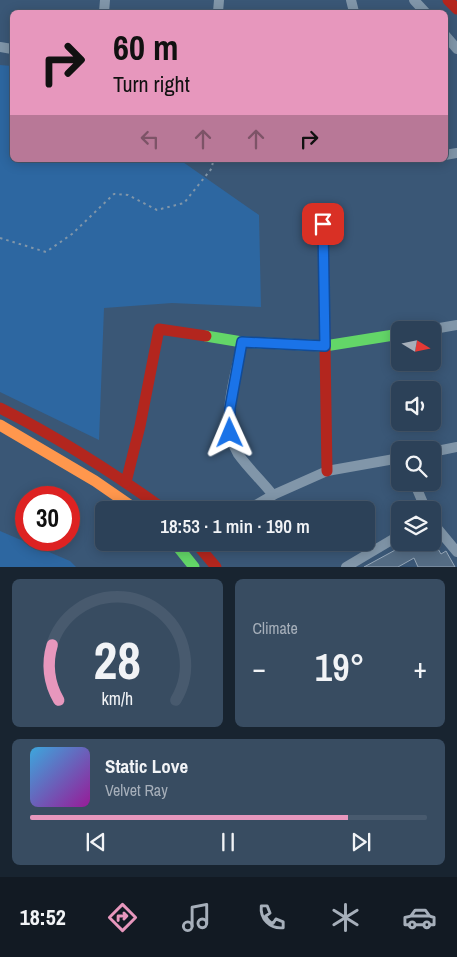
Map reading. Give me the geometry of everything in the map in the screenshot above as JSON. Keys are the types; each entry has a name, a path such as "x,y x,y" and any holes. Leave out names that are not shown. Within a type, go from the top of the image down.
{"street":[{"path":"414,0 423,10"},
{"path":"448,0 457,9"},
{"path":"448,38 457,49"},
{"path":"323,224 327,471"},
{"path":"441,328 457,326"},
{"path":"126,482 140,426 160,329 242,342 325,346 391,335"},
{"path":"242,342 230,408 230,433 239,455 274,494"},
{"path":"0,408 28,422 126,482 152,501"},
{"path":"0,425 95,481 124,501"},
{"path":"441,450 457,447"},
{"path":"262,501 327,471 391,460"},
{"path":"441,533 457,552"},
{"path":"346,567 391,540"},
{"path":"181,551 194,567"},
{"path":"203,551 216,567"}],"path":[{"path":"0,238 46,252 72,234 114,194 128,195 157,210 184,203 212,168 213,162"}],"shaded area":[{"path":"0,65 10,66 10,162 183,162 259,215 261,307 172,303 104,308 99,440 0,392"},
{"path":"0,531 15,537 15,551 47,551 70,561 76,567 0,567"}],"building":[{"path":"393,551 439,551 441,554 446,551 455,567 418,567 414,558 398,567 364,567"}],"traffic: fast":[{"path":"206,336 242,342 325,346 391,335"},
{"path":"181,551 194,567"}],"traffic: slow":[{"path":"0,425 95,481 124,501"}],"traffic: jam":[{"path":"448,0 457,9"},
{"path":"323,223 327,471"},
{"path":"126,482 140,426 159,329 206,336"},
{"path":"0,408 84,456 152,501"},
{"path":"203,551 216,567"}],"route":[{"path":"230,433 230,408 242,342 325,346 323,224"}]}
